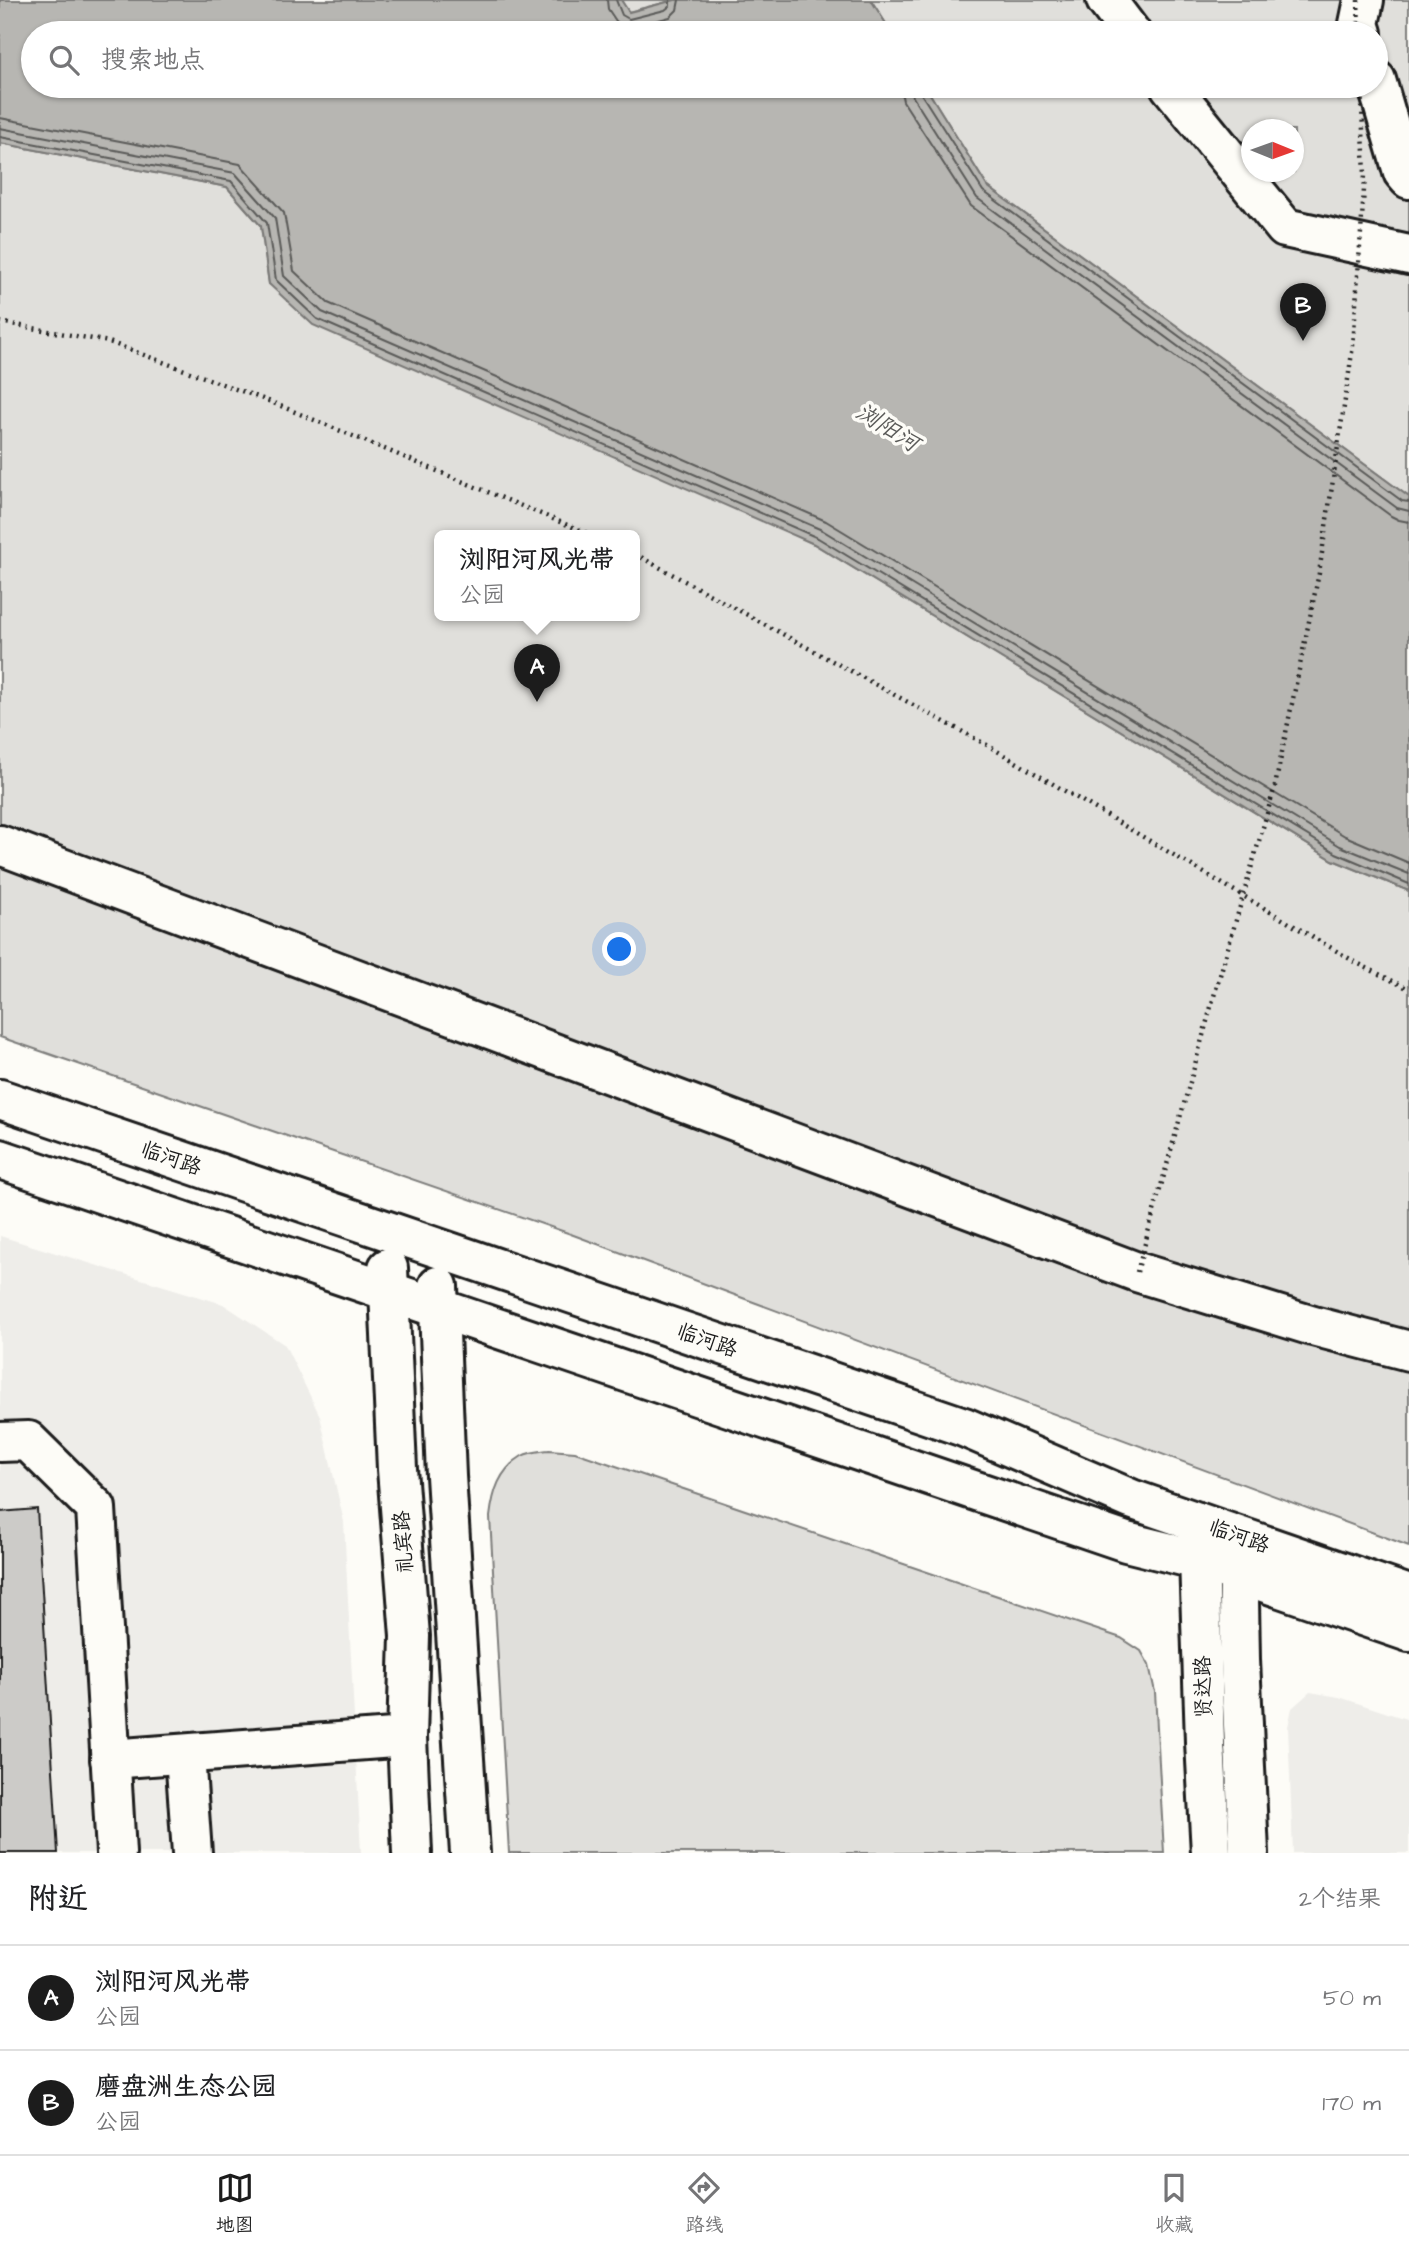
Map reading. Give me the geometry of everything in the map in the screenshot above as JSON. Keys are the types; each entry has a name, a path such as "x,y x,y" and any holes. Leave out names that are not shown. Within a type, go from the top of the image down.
{"main road":[{"path":"1105,0 1122,21"},
{"path":"1180,98 1284,228 1409,255"},
{"path":"1381,98 1403,172 1409,179"},
{"path":"0,845 1137,1272 1313,1326 1409,1351"},
{"name":"临河路","path":"0,1100 964,1427 1131,1499 1409,1595"},
{"name":"临河路","path":"0,1159 1126,1542 1199,1560 1409,1632"},
{"name":"礼宾路","path":"386,1231 397,1469 410,1636 407,1737 412,1853"},
{"path":"437,1248 446,1476 470,1853"},
{"path":"0,1442 28,1441 96,1508 116,1853"},
{"name":"贤达路","path":"1198,1522 1211,1853"},
{"name":"贤达路","path":"1238,1536 1249,1853"},
{"path":"110,1759 407,1737"},
{"path":"185,1755 192,1853"}],"path":[{"path":"1137,1272 1275,786 1319,573 1353,346 1365,175 1362,98"},
{"path":"0,322 109,342 271,402 580,530"},
{"path":"640,557 987,745 1357,963 1409,989"}],"shaded area":[{"path":"621,0 675,0 628,12"},
{"path":"871,0 1409,0 1409,497 987,186 932,98 1388,98 1388,21 884,21"},
{"path":"0,143 227,187 261,226 269,284 814,544 1333,860 1409,891 1409,1546 568,1233 0,1037"},
{"path":"0,1236 223,1304 285,1345 320,1416 344,1522 361,1853 0,1853"},
{"path":"549,1450 575,1452 1121,1638 1141,1651 1149,1665 1155,1692 1164,1853 509,1853 490,1517 495,1490 508,1468 525,1455"},
{"path":"1310,1692 1339,1697 1409,1720 1409,1853 1293,1853 1288,1727 1292,1708"}],"water":[{"name":"浏阳河","path":"0,0 621,0 629,12 675,0 871,0 884,21 21,21 21,98 932,98 987,186 1409,497 1409,891 1333,860 814,544 313,325 269,284 261,226 227,187 0,143"}],"building":[{"path":"37,1509 58,1853 0,1853 0,1512"}],"place":[{"name":"磨盘洲生态公园","path":"1303,341"},
{"name":"浏阳河风光带","path":"537,702"}]}
